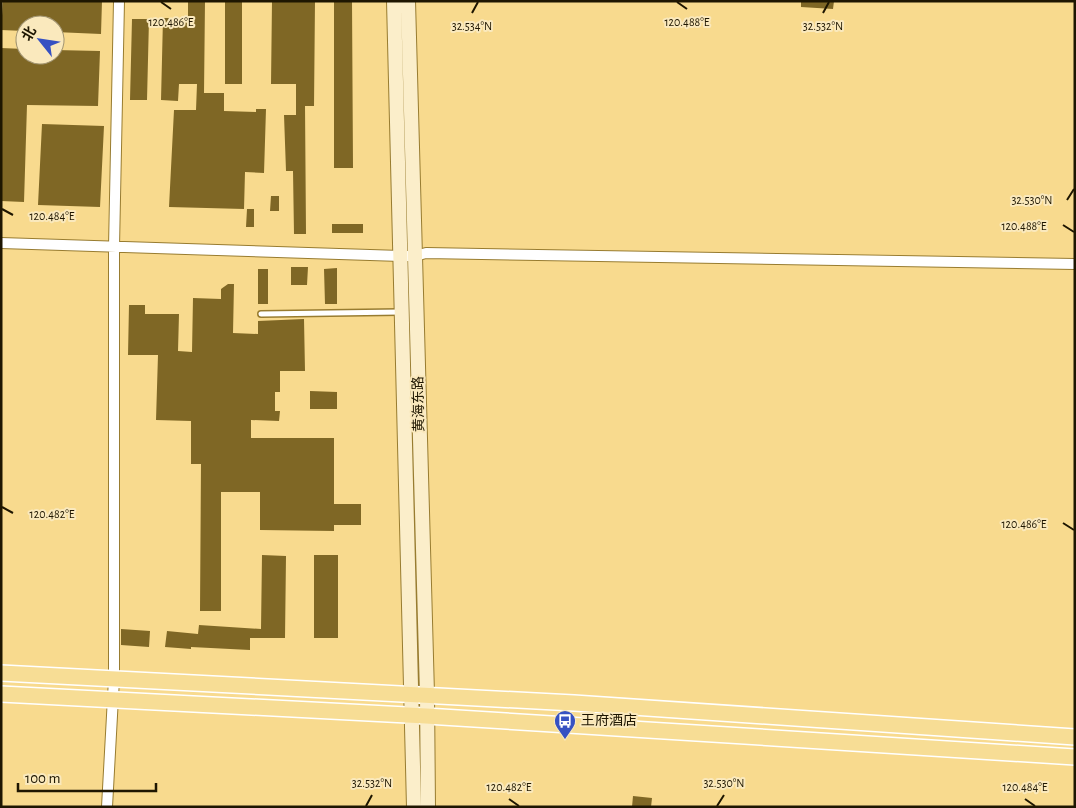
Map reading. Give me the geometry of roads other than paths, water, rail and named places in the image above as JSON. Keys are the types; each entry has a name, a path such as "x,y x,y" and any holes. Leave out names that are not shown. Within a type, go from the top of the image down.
{"main road":[{"path":"1,673 594,704 1075,737"},
{"path":"1,694 419,716 1075,757"}],"street":[{"path":"107,807 114,679 114,247 119,1"},
{"name":"黄海东路","path":"394,1 402,312 419,694"},
{"name":"黄海东路","path":"408,1 415,256 419,694 414,807"},
{"path":"1,243 401,256 446,253 1075,264"},
{"name":"黄海东路","path":"419,716 428,807"}],"lane":[{"path":"261,314 402,312"}],"place":[{"name":"王府酒店","path":"565,740"}]}
